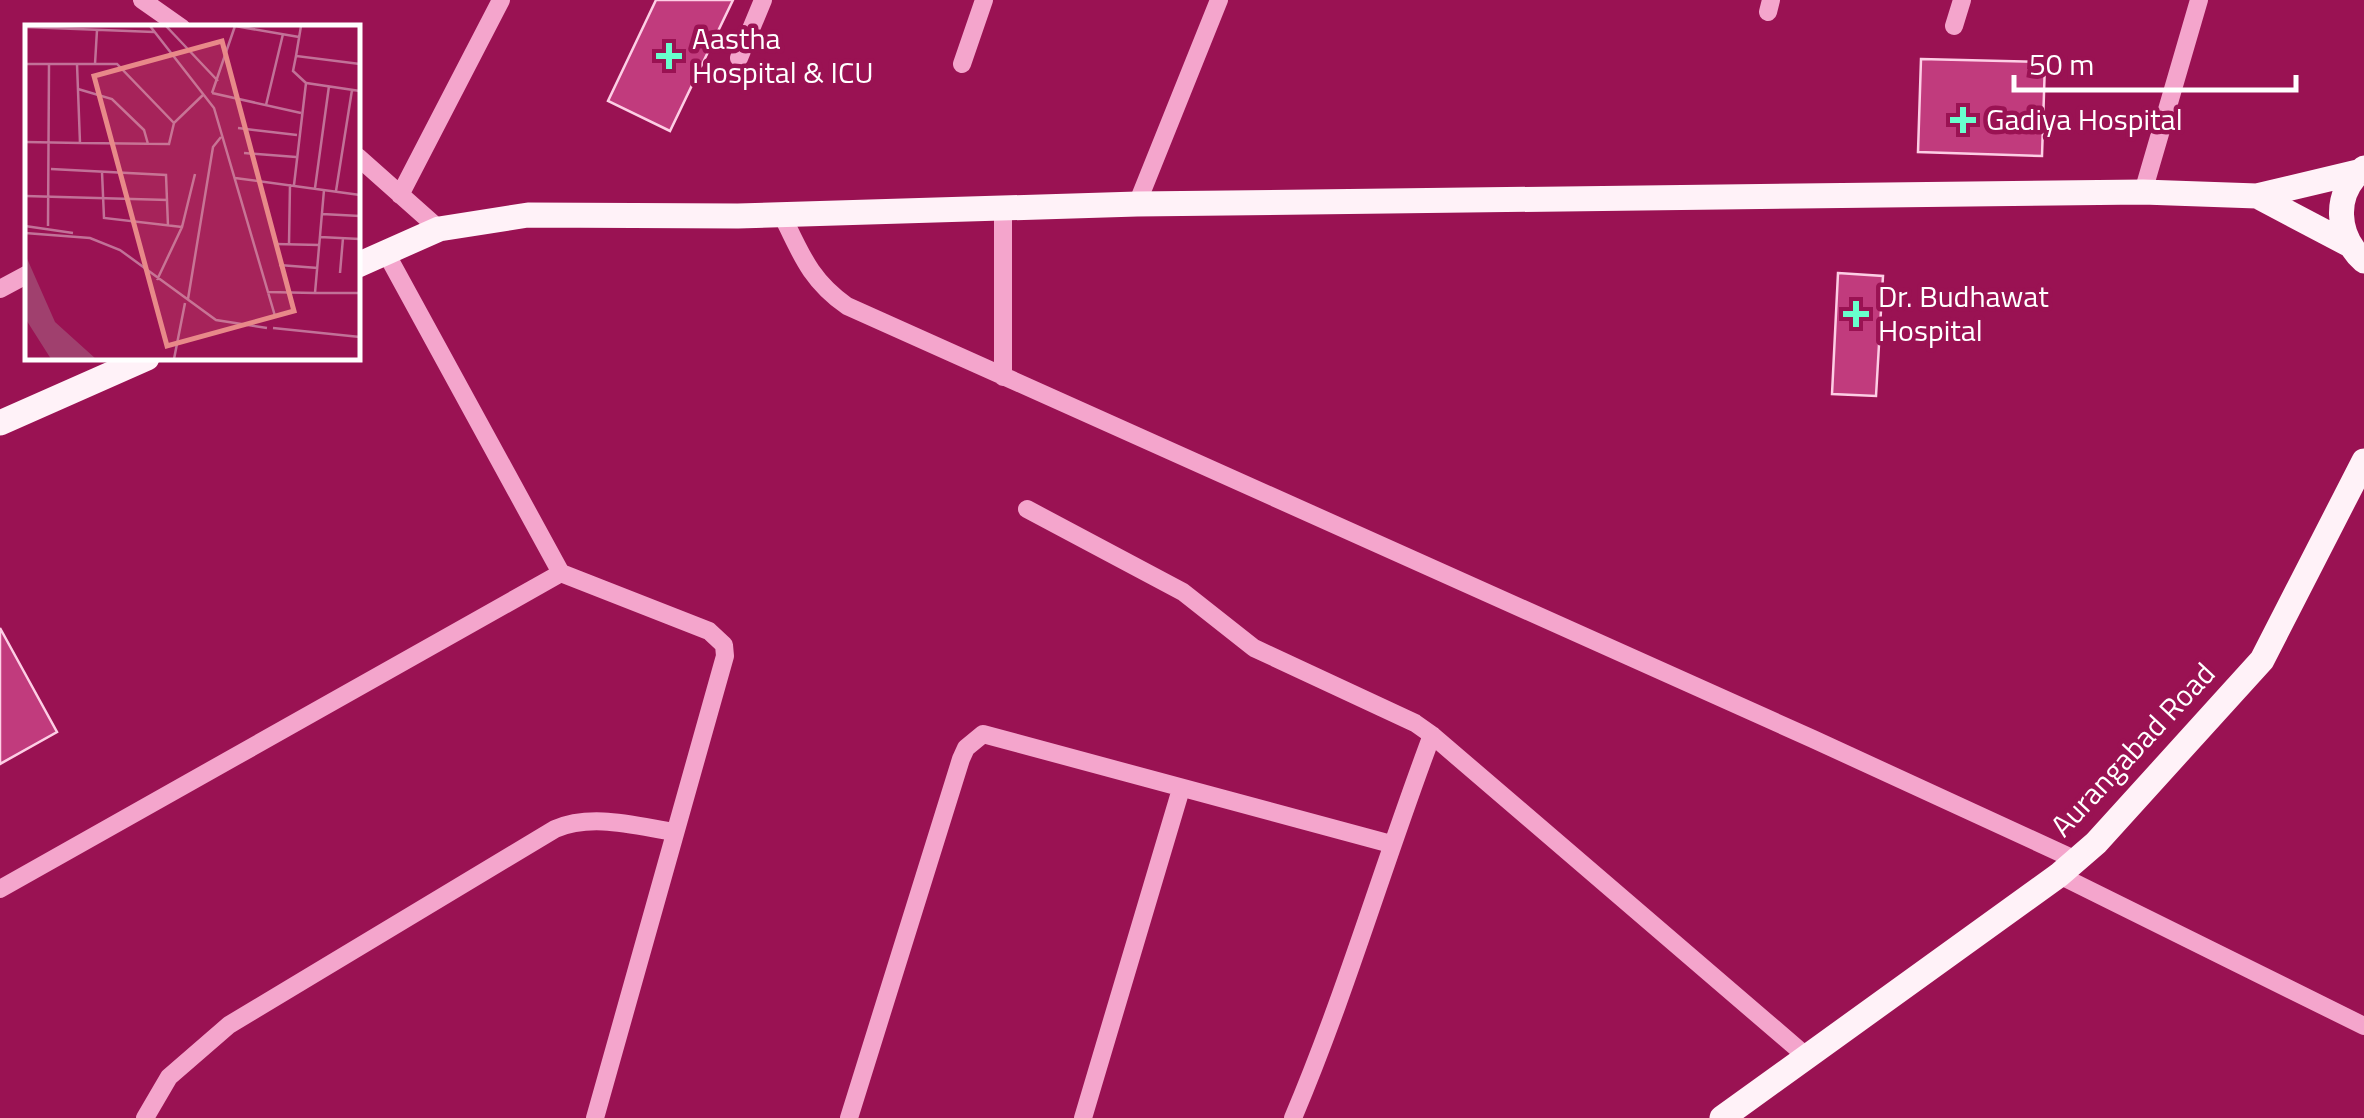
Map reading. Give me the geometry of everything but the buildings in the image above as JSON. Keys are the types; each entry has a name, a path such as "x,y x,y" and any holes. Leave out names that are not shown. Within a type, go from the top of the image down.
{"main road":[{"path":"360,264 439,230 528,214 782,214 1137,204 2143,192 2257,196 2361,170"},
{"path":"2356,253 2341,225 2341,206 2347,188 2361,170"},
{"path":"2257,196 2356,253"},
{"path":"0,422 142,360"},
{"name":"Aurangabad Road","path":"1722,1118 2067,868 2096,842 2262,660 2364,461"}],"street":[{"path":"142,0 178,25"},
{"path":"400,195 502,0"},
{"path":"739,58 763,0"},
{"path":"962,64 984,0"},
{"path":"1137,204 1219,0"},
{"path":"1954,26 1962,0"},
{"path":"2143,192 2199,0"},
{"path":"360,158 439,230"},
{"path":"1003,210 1003,377"},
{"path":"782,214 811,274 826,292 847,306 1813,738 2364,1026"},
{"path":"386,253 561,573 709,631 724,645 595,1118"},
{"path":"0,289 25,276"},
{"path":"1027,510 1184,592 1262,652 1432,735 1806,1056"},
{"path":"0,888 561,573"},
{"path":"849,1118 961,759 974,739 983,734 1391,844"},
{"path":"1293,1118 1432,735"},
{"path":"1083,1118 1181,789"},
{"path":"145,1118 169,1078 229,1025 555,828 597,821 675,832"}],"place":[{"name":"Aastha Hospital & ICU","path":"669,56"},
{"name":"Gadiya Hospital","path":"1963,120"},
{"name":"Dr. Budhawat Hospital","path":"1856,314"}]}
